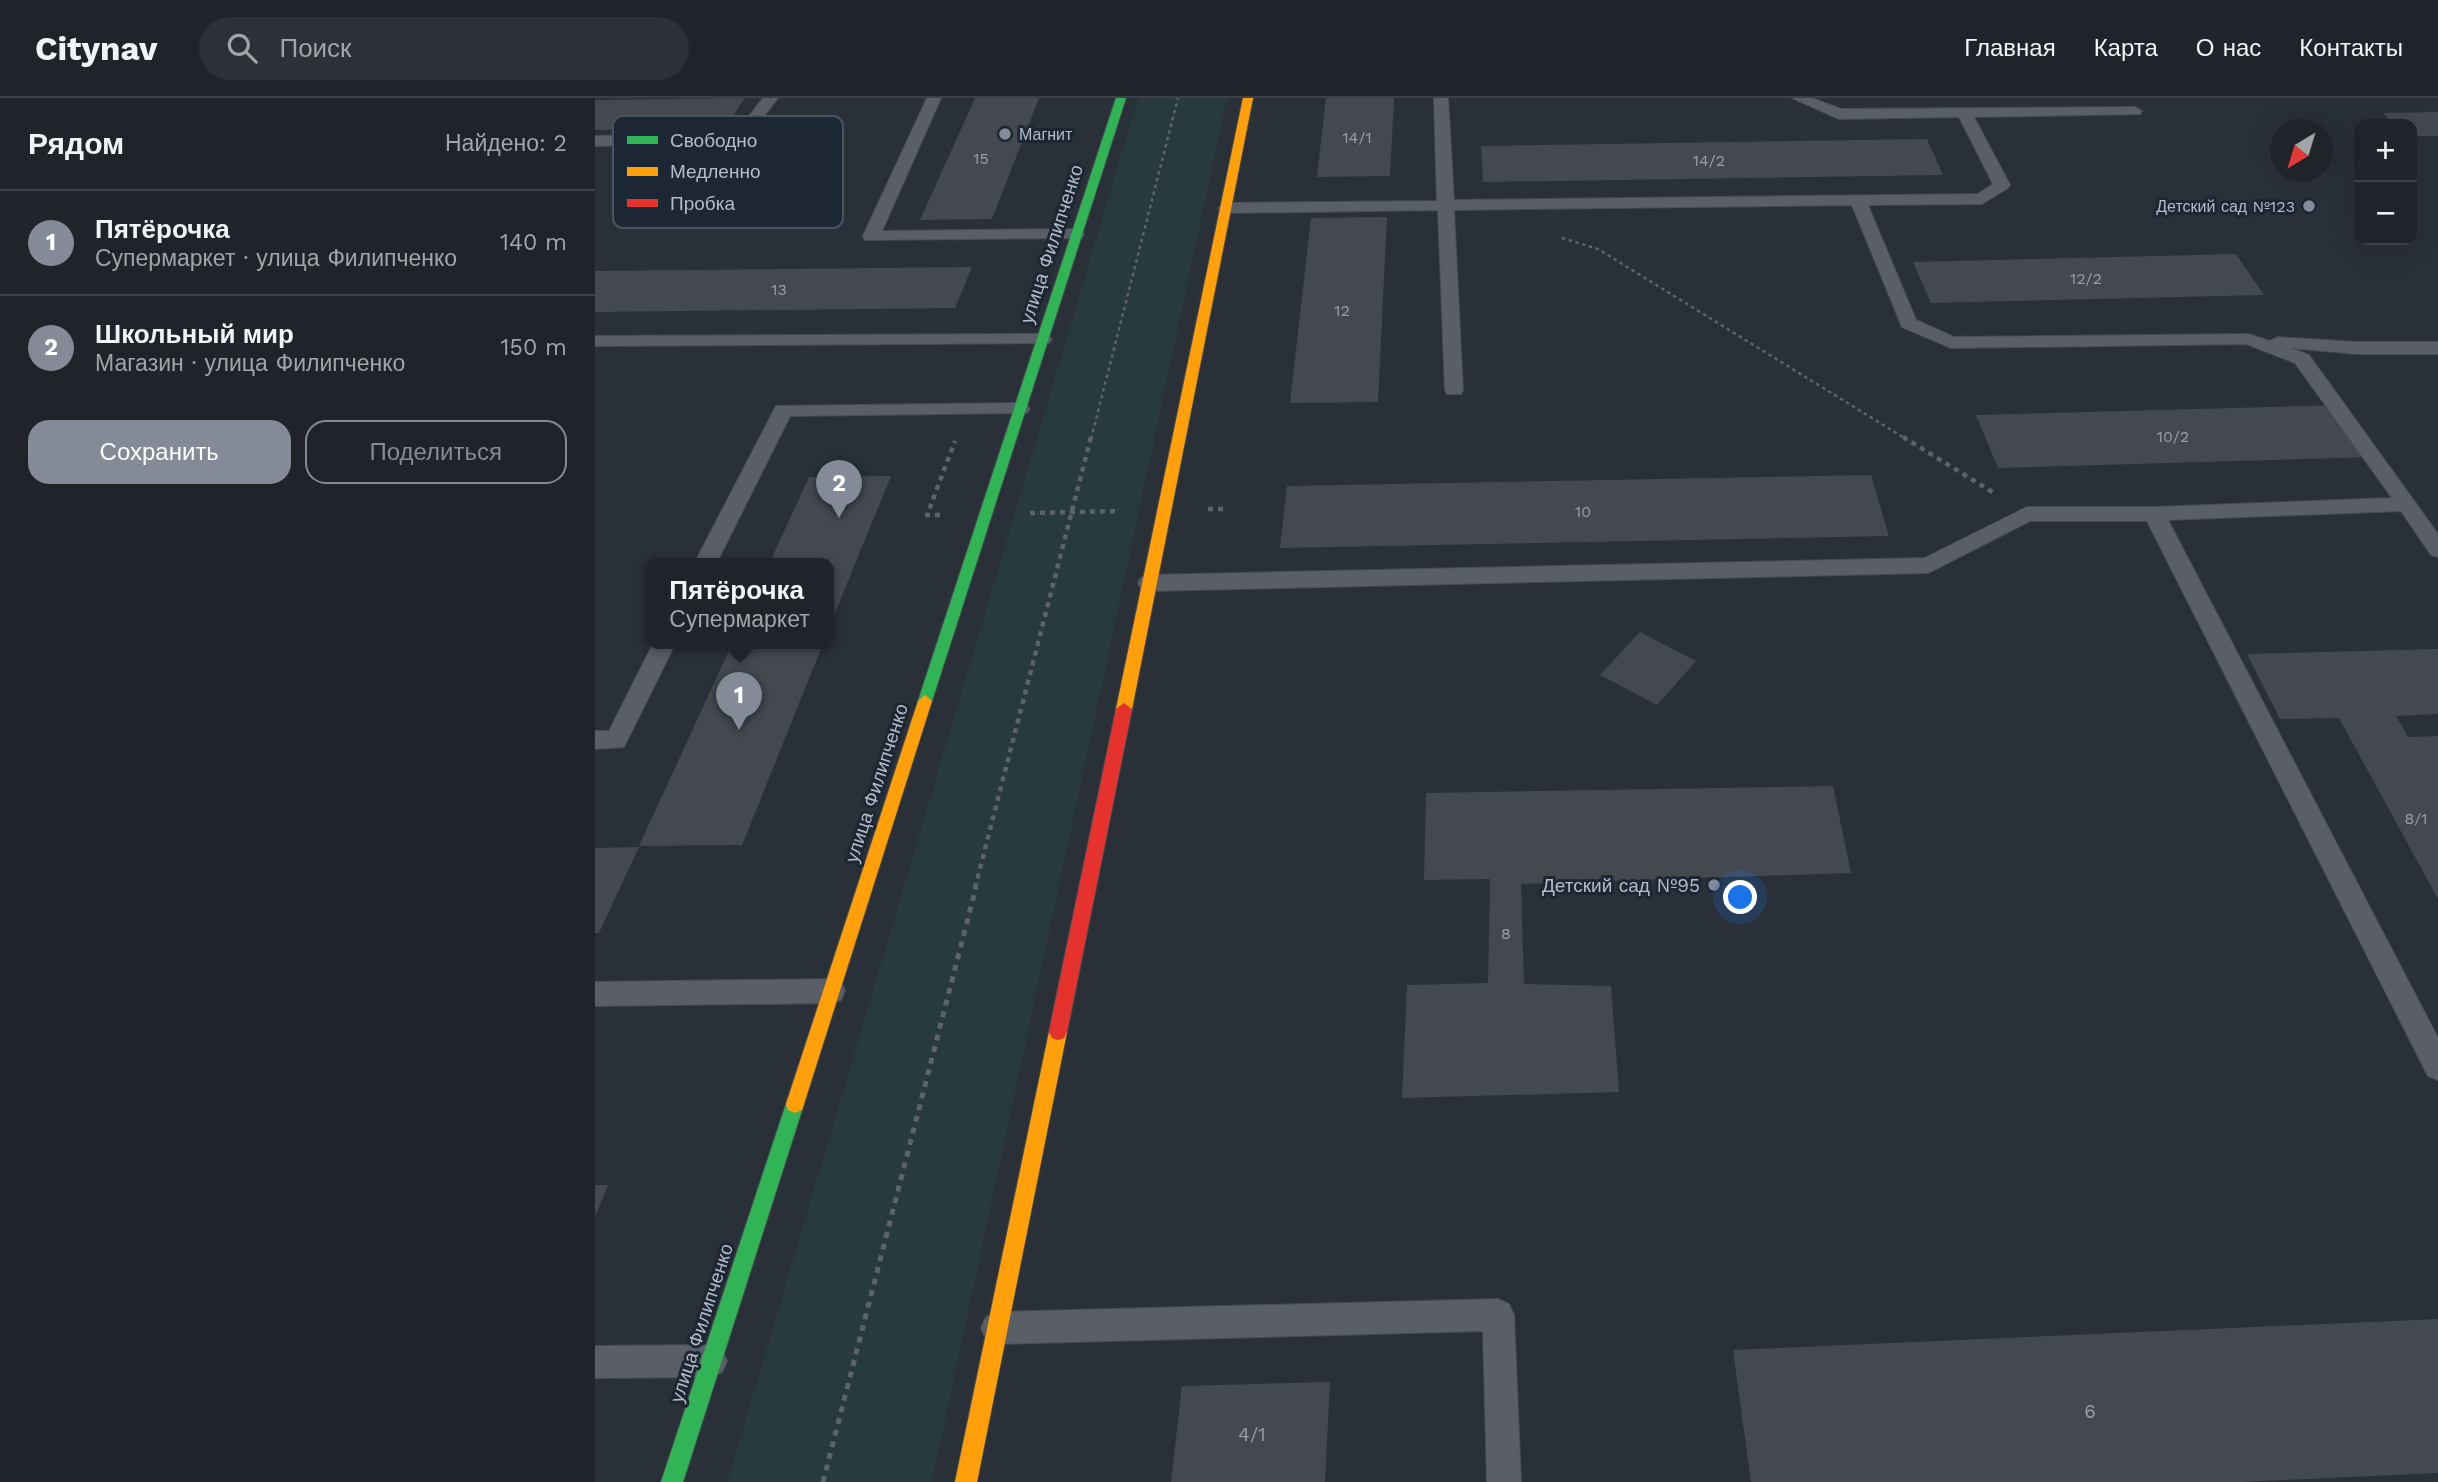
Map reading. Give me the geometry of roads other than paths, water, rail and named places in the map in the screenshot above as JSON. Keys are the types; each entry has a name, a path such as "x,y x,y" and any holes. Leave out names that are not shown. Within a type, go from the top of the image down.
{"street":[{"name":"улица Филипченко","path":"672,1482 1121,98"},
{"path":"966,1482 1248,98"}],"lane":[{"path":"757,116 771,98"},
{"path":"934,98 871,236 1076,234"},
{"path":"1441,98 1454,390"},
{"path":"1799,98 1839,114 2135,111"},
{"path":"1226,208 1982,199 2002,185 1964,113"},
{"path":"595,141 613,141"},
{"path":"1858,200 1907,323 1951,343 2248,339 2357,348 2438,348"},
{"path":"595,341 1043,339"},
{"path":"2248,339 2302,359 2438,550"},
{"path":"708,558 783,410 1020,410"},
{"path":"1149,583 1928,565 2027,514 2154,514 2407,504"},
{"path":"2154,514 2438,1067"},
{"path":"595,740 616,740 662,649"},
{"path":"595,994 831,991"},
{"path":"997,1328 1498,1315 1504,1482"},
{"path":"595,1362 711,1361"}],"place":[{"name":"Магнит","path":"1005,134"},
{"name":"Детский сад №123","path":"2309,206"},
{"name":"Школьный мир","path":"839,518"},
{"name":"Пятёрочка","path":"739,730"},
{"name":"Детский сад №95","path":"1714,885"}]}
